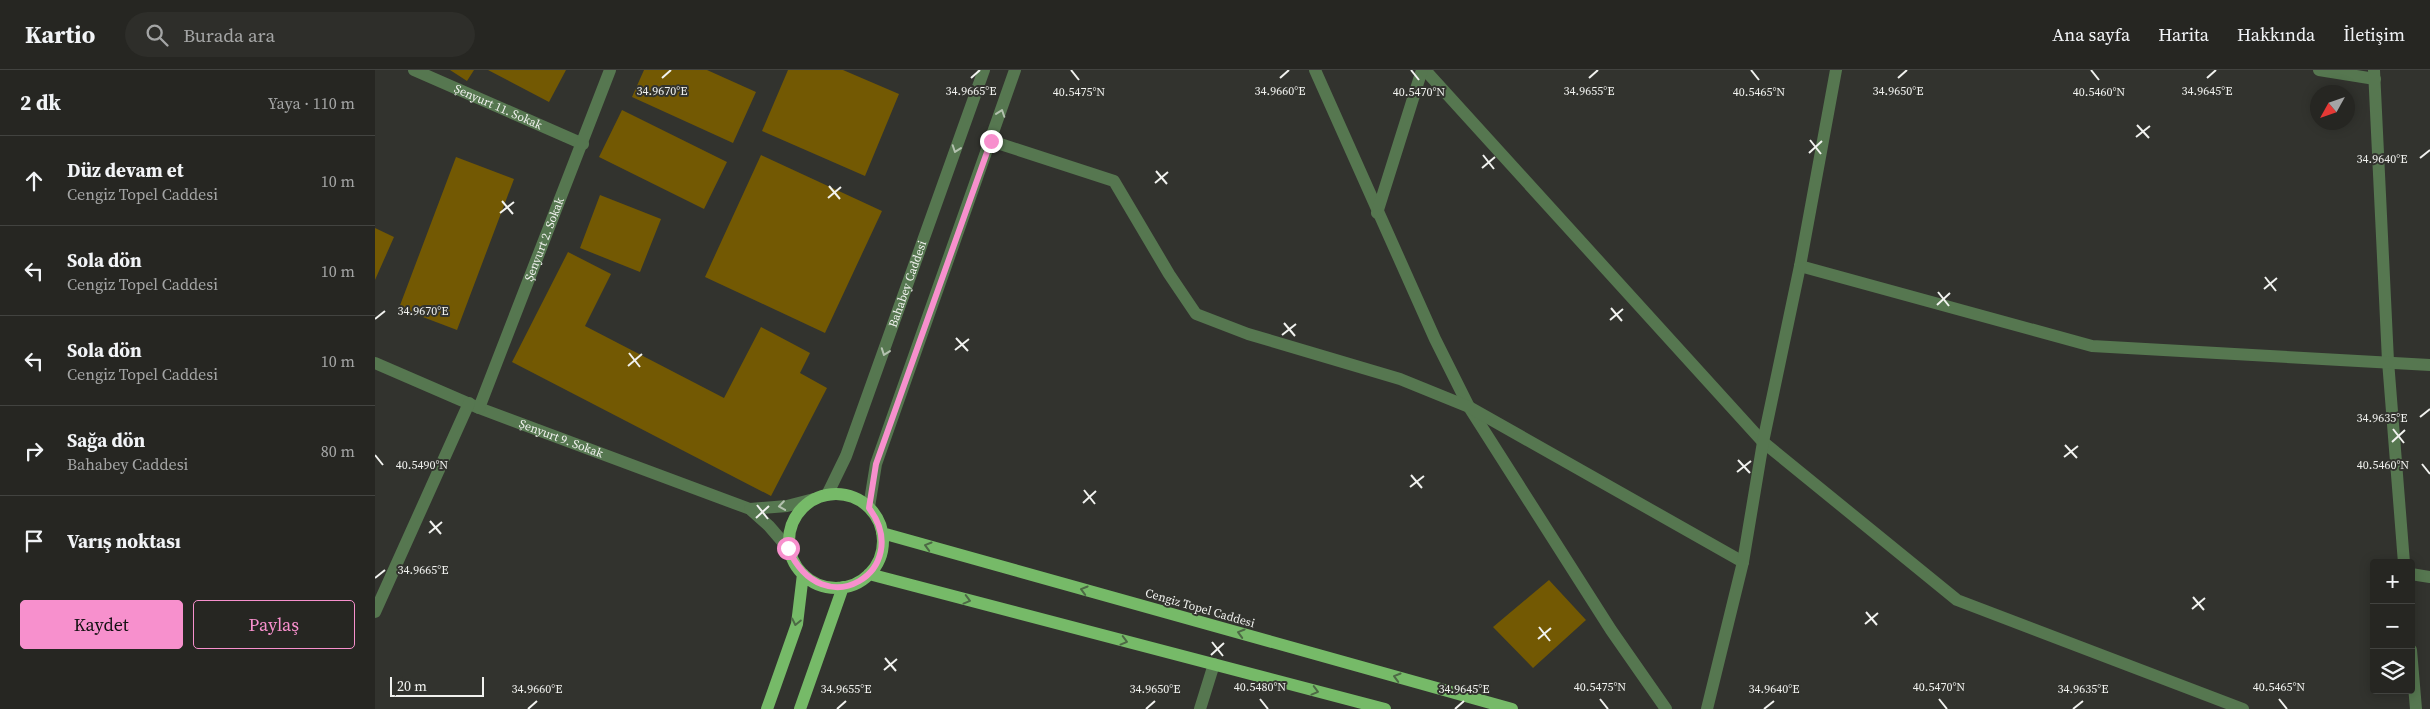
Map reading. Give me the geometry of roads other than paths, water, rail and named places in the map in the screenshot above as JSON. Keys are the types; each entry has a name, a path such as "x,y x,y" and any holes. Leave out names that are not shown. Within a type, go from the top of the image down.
{"main road":[{"path":"843,494 857,499 869,508 877,519 882,533 882,548 877,562 869,574 857,583 843,587 828,587 814,583 803,574 788,548 789,533 794,519 802,508 814,499 827,496 843,494"},
{"name":"Cengiz Topel Caddesi","path":"882,533 1512,709"},
{"path":"767,709 797,624 803,574"},
{"path":"869,574 1385,709"},
{"path":"800,709 843,587"}],"street":[{"name":"Şenyurt 11. Sokak","path":"413,70 583,144"},
{"name":"Şenyurt 2. Sokak","path":"375,612 474,406 583,144 610,70"},
{"name":"Bahabey Caddesi","path":"827,496 850,447 984,70"},
{"path":"869,508 876,464 1015,70"},
{"path":"1315,70 1377,214 1435,340 1469,408 1611,630 1666,709"},
{"path":"1377,214 1423,70 1763,442 1957,600 2243,709"},
{"path":"1707,709 1743,562 1763,442 1800,266 1836,70"},
{"path":"2319,70 2374,74 2388,361 2404,559"},
{"path":"991,141 1114,181 1169,274 1196,314 1248,334 1400,379 1469,408 1743,562"},
{"path":"1800,266 2091,346 2388,361 2430,365"},
{"name":"Şenyurt 9. Sokak","path":"375,363 474,406 750,509"},
{"path":"750,509 787,506 814,499"},
{"path":"750,509 769,526 788,548"},
{"path":"2415,575 2430,577"},
{"path":"1200,709 1214,664"},
{"path":"2415,694 2416,709"}]}
